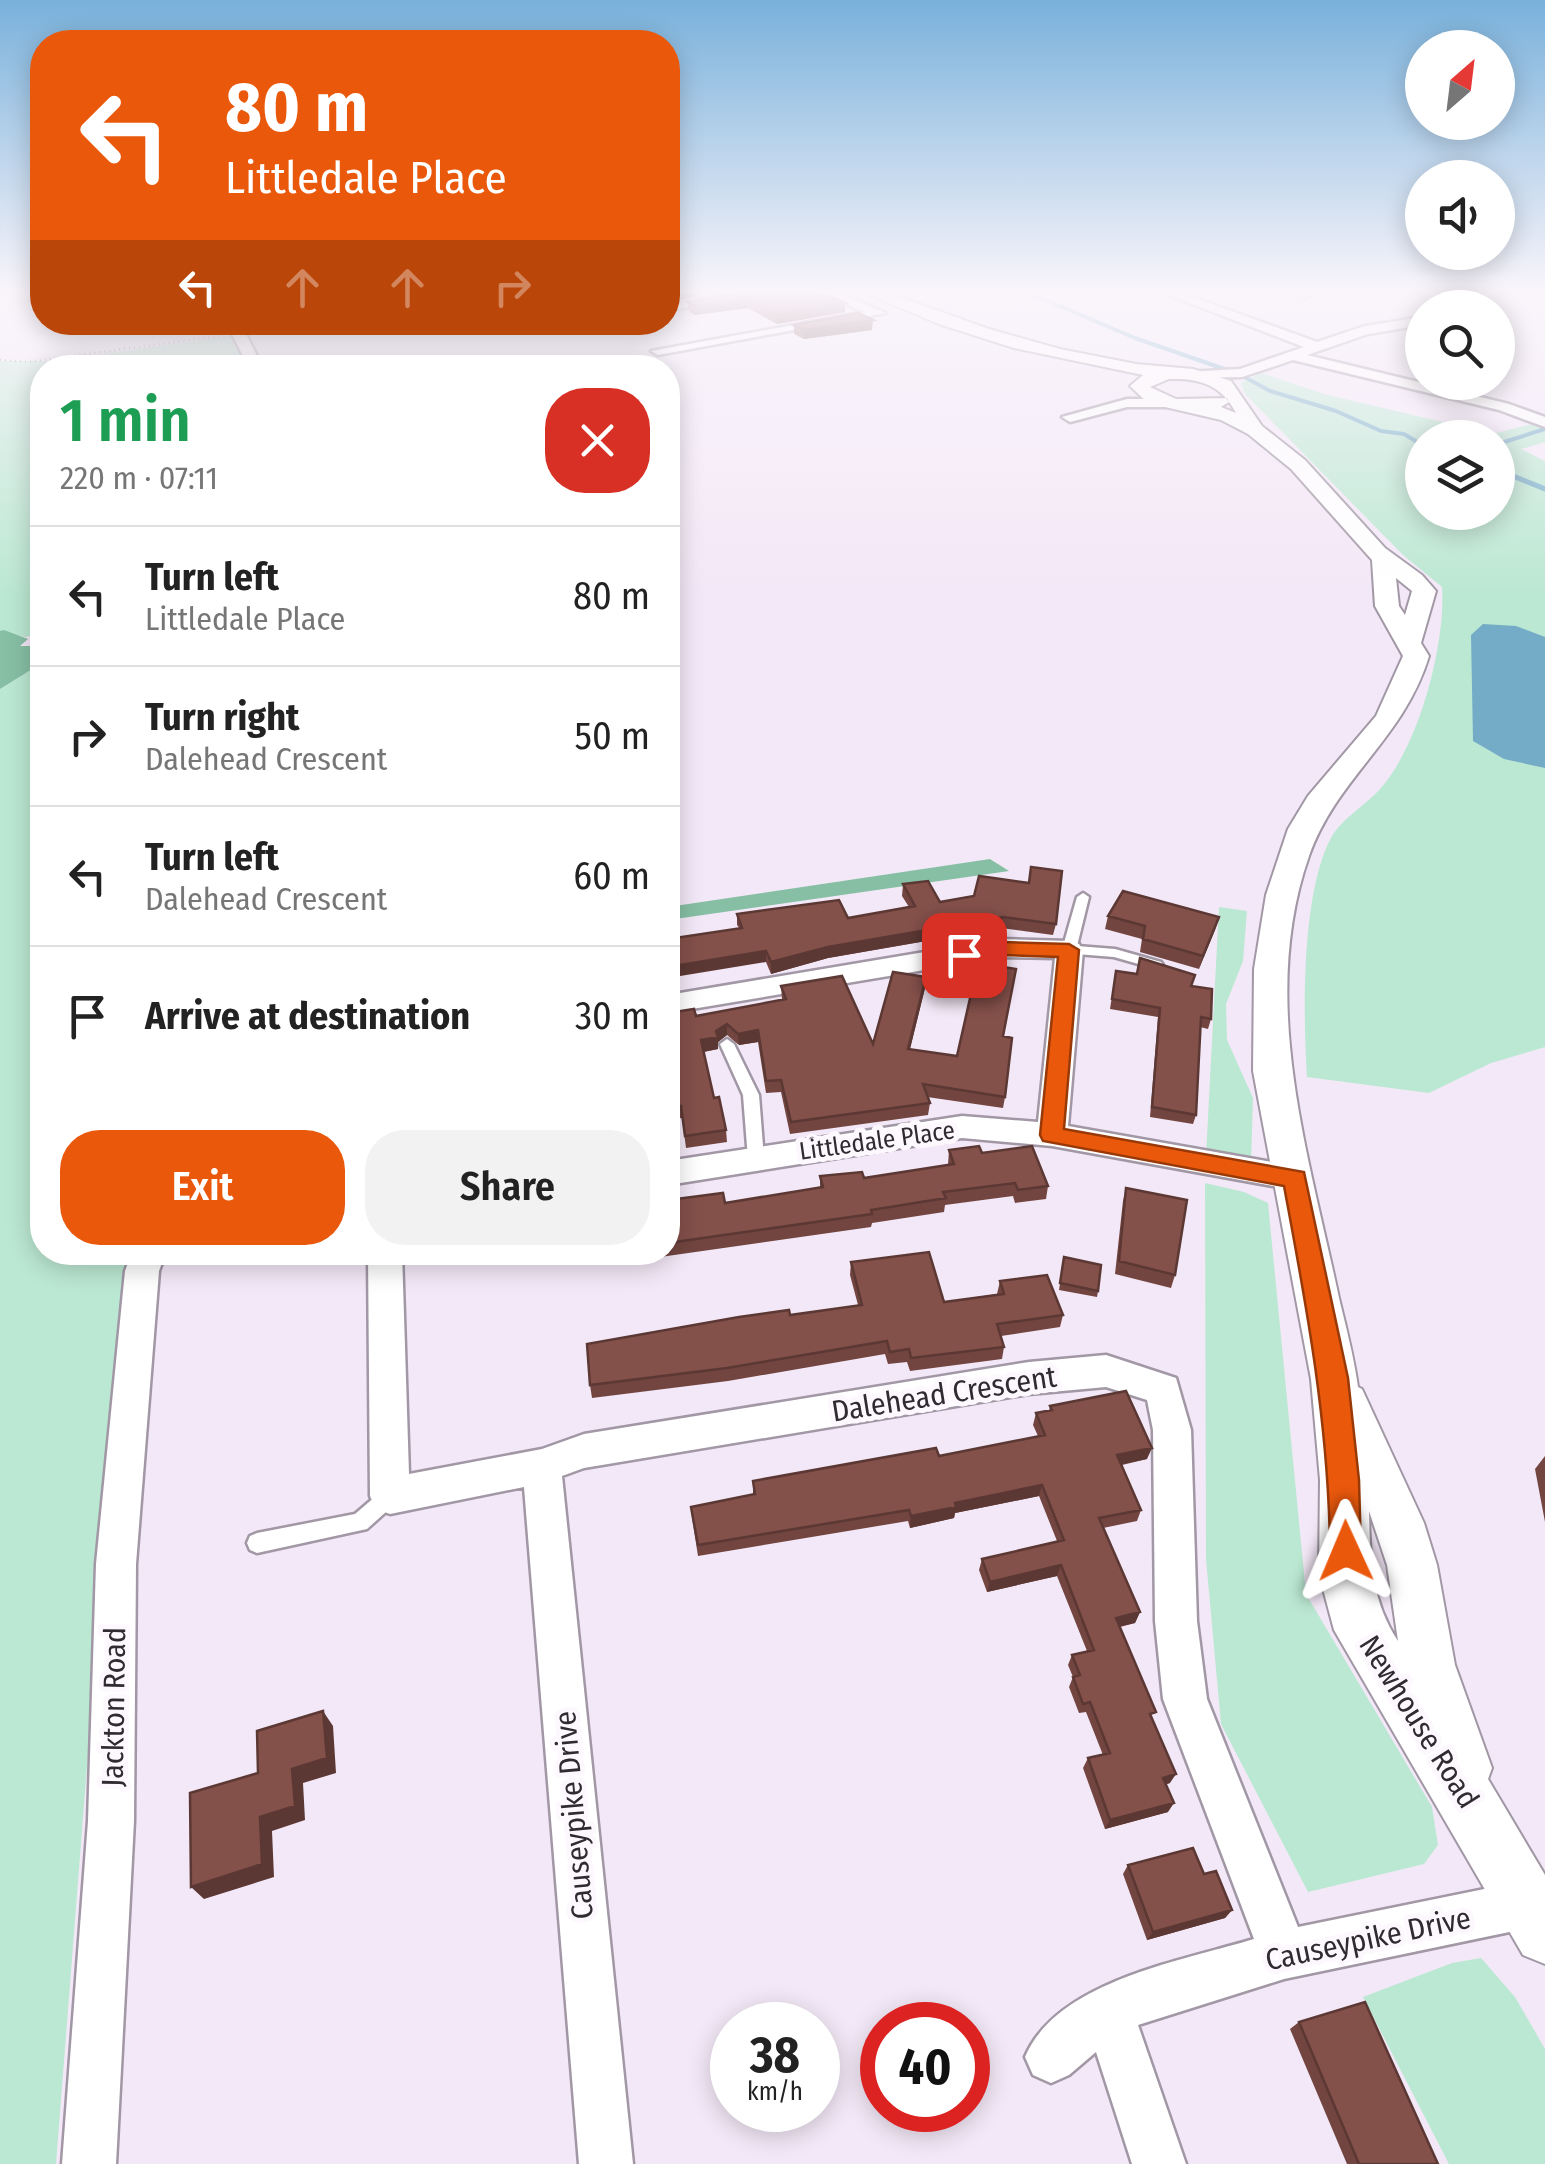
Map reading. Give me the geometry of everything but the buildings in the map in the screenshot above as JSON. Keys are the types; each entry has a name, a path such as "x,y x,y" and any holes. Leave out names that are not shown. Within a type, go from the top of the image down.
{"street":[{"path":"1070,417 1136,393 1171,404 1196,406 1225,401 1229,393"},
{"name":"Newhouse Road","path":"1237,393 1252,426"},
{"path":"1446,393 1545,422"},
{"name":"Newhouse Road","path":"1196,406 1252,426 1284,447 1383,559 1418,582 1424,591 1410,640 1416,656 1410,682 1394,716 1320,800 1296,840 1270,972 1272,1071 1334,1378 1344,1480 1346,1574 1356,1618 1377,1659 1484,1826 1537,1919"},
{"path":"1383,559 1388,606 1410,640"},
{"path":"680,1002 1002,948 1069,950 1052,1135"},
{"name":"Littledale Place","path":"680,1171 962,1127 1052,1135 1295,1178"},
{"name":"Jackton Road","path":"89,2164 112,1821 116,1564 144,1265"},
{"path":"385,1265 390,1496"},
{"name":"Dalehead Crescent","path":"390,1496 542,1466 584,1451 1029,1378 1106,1371 1163,1389 1172,1430 1176,1621 1186,1700 1284,1954"},
{"name":"Causeypike Drive","path":"542,1466 606,2164"},
{"name":"Causeypike Drive","path":"1051,2057 1107,2009 1284,1954 1537,1919"},
{"path":"1107,2009 1158,2164"}],"lane":[{"path":"1084,897 1069,950 1115,953 1168,968"},
{"path":"728,1044 751,1095 756,1159"},
{"path":"257,1543 360,1522 390,1496"}],"green space":[{"path":"0,393 30,393 30,636 0,631"},
{"path":"1245,393 1321,393 1434,420 1405,420 1405,530 1515,530 1515,428 1535,423 1545,427 1545,442 1521,449 1545,461 1545,1047 1491,1063 1429,1093 1307,1077 1306,954 1314,888 1322,860 1337,829 1381,788 1395,769 1418,721 1440,636 1442,587 1403,555"},
{"path":"0,631 28,639 20,646 30,646 30,670 0,689"},
{"path":"30,670 30,1265 133,1265 122,1317 56,2164 0,2164 0,689"},
{"path":"990,859 1009,871 680,918 680,905"},
{"path":"1219,907 1247,911 1243,961 1226,1004 1227,1040 1253,1098 1251,1164 1206,1156"},
{"path":"1205,1183 1244,1192 1268,1203 1306,1594 1432,1807 1438,1845 1424,1864 1308,1892 1221,1724 1206,1559"},
{"path":"1481,1958 1515,1997 1545,2049 1545,2164 1449,2164 1363,1997 1452,1963"}],"water":[{"path":"1483,624 1516,626 1545,637 1545,768 1504,759 1473,741 1471,635"}],"waterway":[{"path":"1277,393 1336,411 1381,431 1405,435"},
{"path":"1515,439 1545,429"},
{"path":"1515,477 1545,489"}],"route":[{"path":"964,955 1002,948 1069,950 1052,1135 1295,1178 1334,1378 1346,1551"}]}
